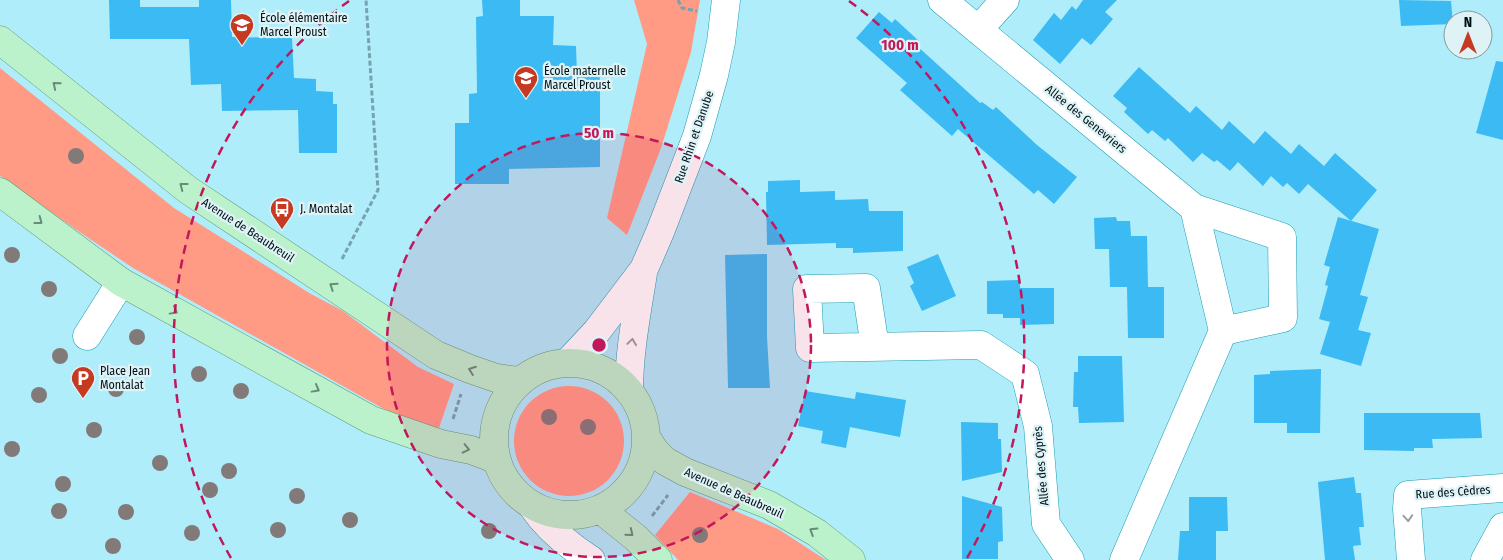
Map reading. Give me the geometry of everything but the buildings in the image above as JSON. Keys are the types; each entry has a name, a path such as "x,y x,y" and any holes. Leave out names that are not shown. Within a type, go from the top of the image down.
{"main road":[{"name":"Avenue de Beaubreuil","path":"0,40 188,190 436,355 496,378 519,381"},
{"path":"0,192 122,282 371,420 441,444 471,450 495,459"},
{"name":"Avenue de Beaubreuil","path":"568,362 591,366 612,375 629,390 644,420 646,437 644,459 634,480 619,497 600,509 578,515 555,514 533,507 516,494 504,478 495,459 493,438 496,417 505,398 519,381 542,367 568,362"},
{"name":"Avenue de Beaubreuil","path":"646,437 655,451 665,461 685,472 769,505 817,533 851,560"},
{"path":"600,509 636,538 658,560"}],"street":[{"name":"Allée des Genevriers","path":"942,0 1194,208 1282,237 1284,318 1223,331"},
{"path":"978,30 1005,0"},
{"name":"Rue Rhin et Danube","path":"629,390 632,342 644,269 696,136 714,75 721,42 714,6"},
{"path":"1124,560 1223,331 1194,208"},
{"name":"Rue Rhin et Danube","path":"568,362 597,330 644,269"},
{"path":"88,336 122,282"},
{"name":"Allée des Cyprès","path":"875,347 981,345 1025,374 1038,426 1046,524 1070,560"},
{"name":"Rue des Cèdres","path":"1411,560 1408,495 1503,488"},
{"path":"533,507 554,533 591,560"},
{"path":"1485,560 1503,527"}],"path":[{"path":"338,266 378,190 366,0"},
{"path":"678,0 682,8 714,6"},
{"path":"441,444 450,427 470,369"},
{"path":"649,521 670,492"}],"shaded area":[{"path":"634,0 700,0 691,52 661,148 627,235 607,218 647,44"},
{"path":"0,68 174,208 311,294 343,311 418,367 454,384 439,428 420,424 382,408 133,268 0,176"},
{"path":"569,386 580,387 590,391 608,402 619,420 623,430 623,452 619,462 608,480 590,491 580,495 569,496 558,495 548,491 530,480 519,462 515,452 514,441 515,430 519,420 530,402 548,391 558,387"},
{"path":"690,492 778,529 826,560 678,560 655,535"}],"place":[{"name":"École élémentaire Marcel Proust","path":"242,46"},
{"name":"École maternelle Marcel Proust","path":"526,99"},
{"name":"J. Montalat","path":"282,230"},
{"name":"Place Jean Montalat","path":"83,399"}]}
